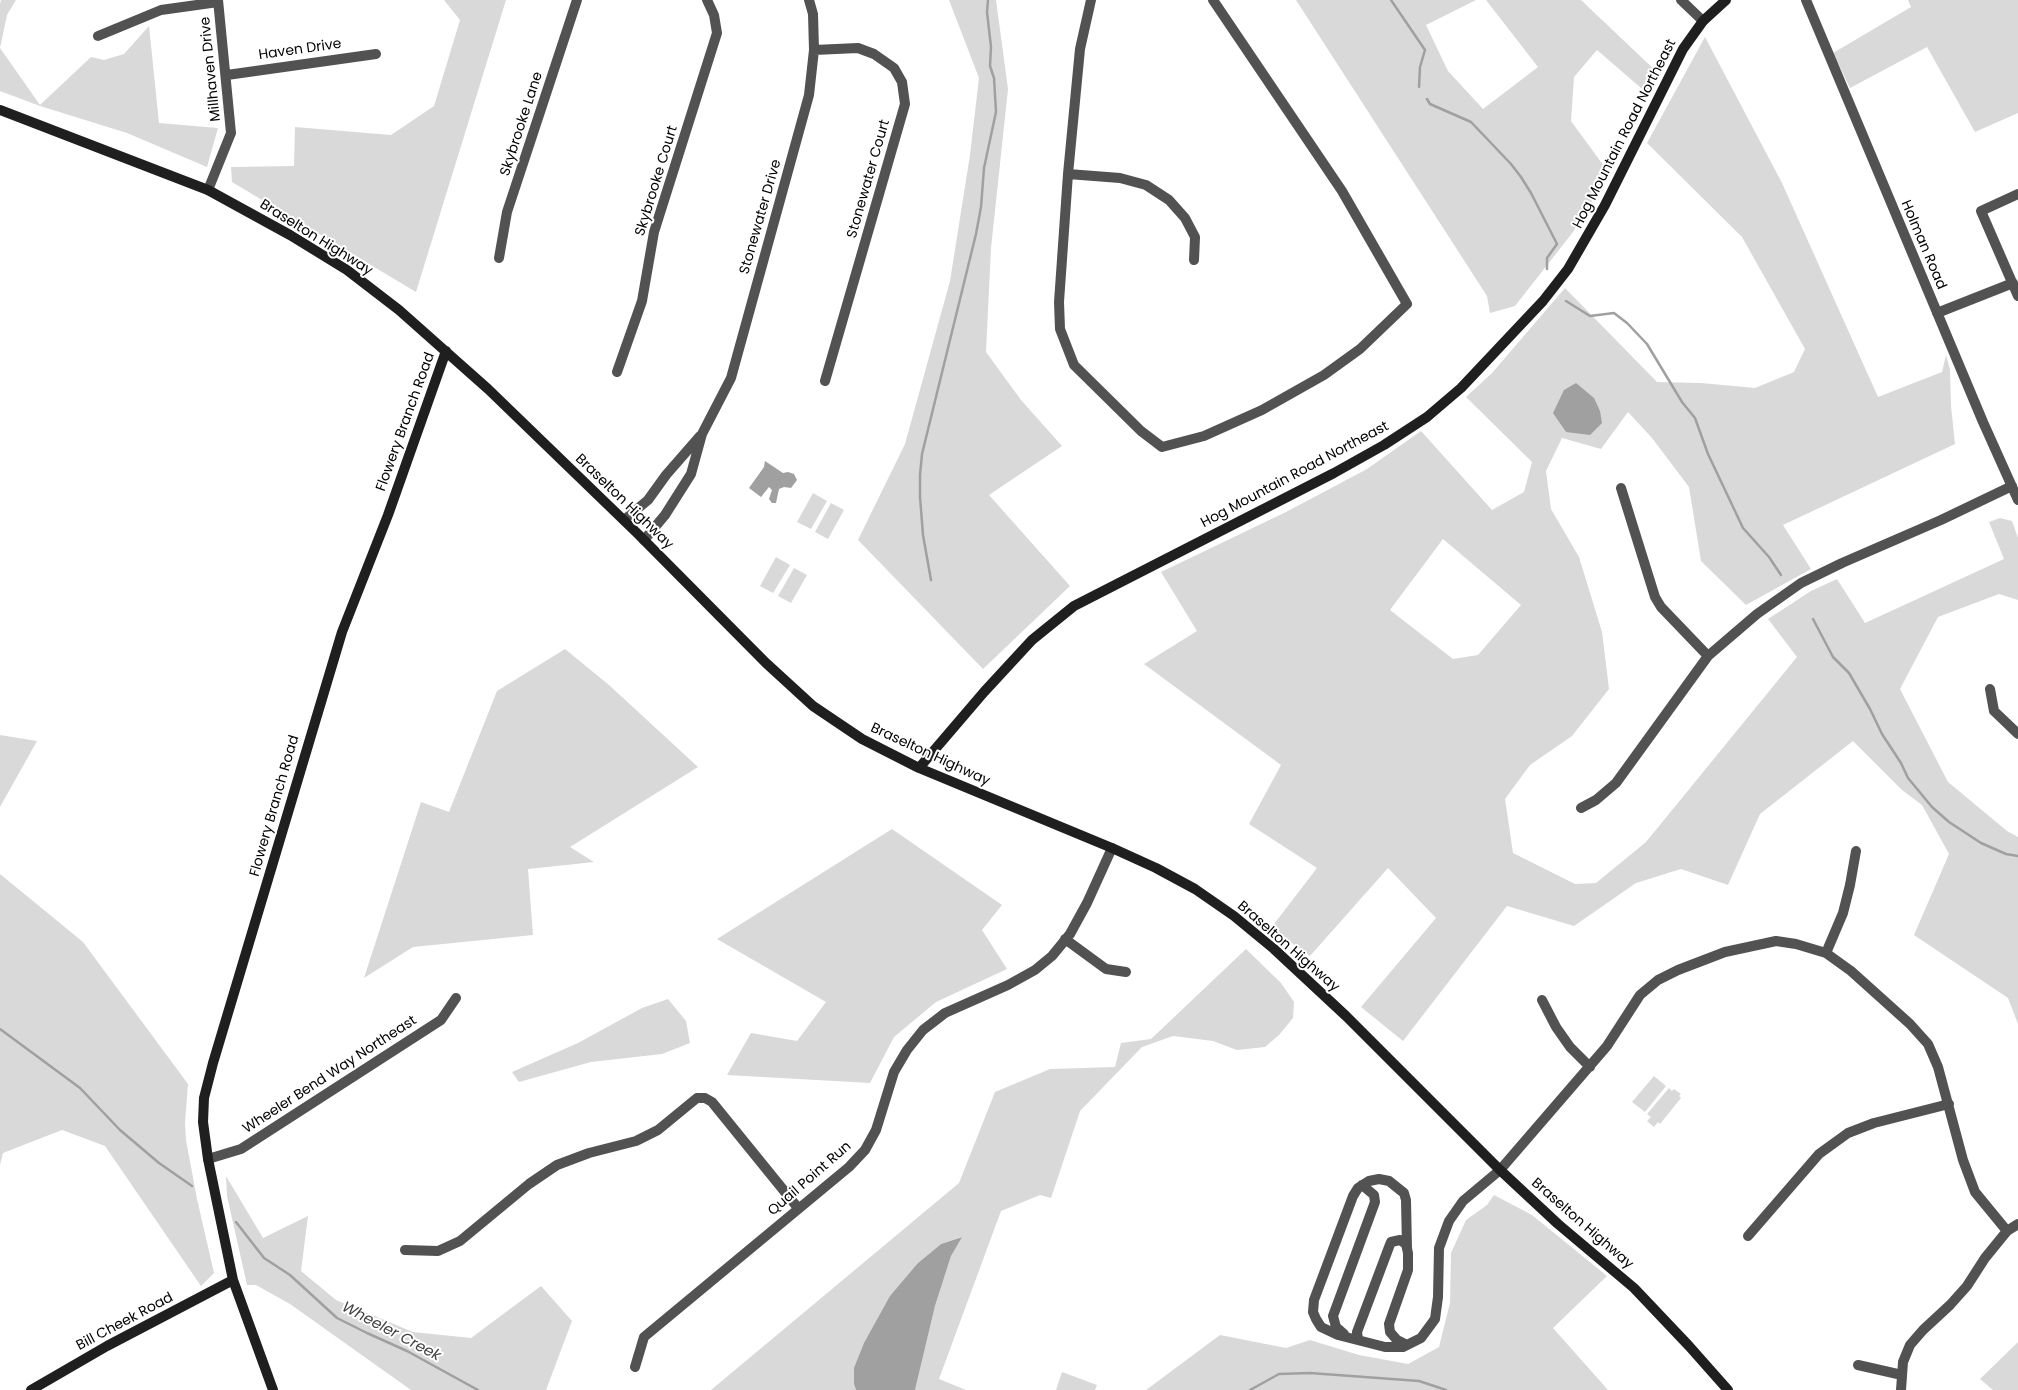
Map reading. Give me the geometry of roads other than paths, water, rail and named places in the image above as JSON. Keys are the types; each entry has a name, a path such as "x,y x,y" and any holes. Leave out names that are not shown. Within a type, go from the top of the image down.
{"street":[{"name":"Skybrooke Lane","path":"498,258 507,212 577,0"},
{"name":"Skybrooke Court","path":"617,372 642,301 654,232 717,33 714,16 707,0"},
{"name":"Stonewater Drive","path":"644,540 665,515 691,474 702,434 731,378 809,95 814,50 813,14 809,0"},
{"path":"1091,0 1080,50 1068,174 1059,302 1060,328 1074,365 1141,430 1162,447 1204,436 1262,410 1324,375 1360,349 1407,304 1342,191 1213,0"},
{"path":"1681,0 1703,21"},
{"name":"Hog Mountain Road Northeast","path":"919,768 984,692 1032,640 1074,606 1334,473 1384,445 1427,417 1461,388 1543,301 1568,269 1605,206 1683,49 1703,21 1726,0"},
{"name":"Holman Road","path":"1806,0 1937,313 2018,500"},
{"path":"98,36 161,10 218,1"},
{"name":"Millhaven Drive","path":"208,190 231,133 227,74 218,1"},
{"name":"Stonewater Court","path":"814,50 858,48 874,54 894,68 902,82 905,104 825,381"},
{"name":"Haven Drive","path":"227,74 376,54"},
{"name":"Braselton Highway","path":"0,110 208,190 290,235 347,270 399,310 446,351 624,520 766,663 813,706 862,739 919,768 1156,868 1194,889 1234,916 1269,944 1380,1050 1500,1170 1558,1224 1634,1288 1728,1390"},
{"path":"1068,174 1120,178 1146,184 1169,200 1185,218 1194,237 1194,260"},
{"path":"2018,194 1981,211 2018,296"},
{"path":"1937,313 2012,283"},
{"name":"Flowery Branch Road","path":"273,1390 233,1280 208,1159 203,1122 204,1098 212,1063 342,632 388,515 446,351"},
{"name":"Stonewater Drive","path":"624,520 648,500 666,474 702,434"},
{"path":"1580,808 1596,800 1616,783 1708,656 1756,614 1802,583 1842,563 1941,520 2012,486"},
{"path":"1621,488 1655,597 1661,607 1708,656"},
{"path":"1990,689 1994,711 2018,734"},
{"name":"Quail Point Run","path":"635,1367 644,1337 849,1167 865,1150 876,1130 894,1072 906,1050 923,1030 945,1013 1008,985 1035,970 1052,956 1066,939 1087,903 1112,848"},
{"path":"1826,953 1843,913 1856,851"},
{"path":"1066,939 1106,969 1126,972"},
{"path":"1407,1345 1397,1340 1390,1332 1390,1324 1408,1270 1406,1200 1404,1193 1389,1181 1379,1179 1362,1185 1353,1196 1314,1300 1313,1312 1321,1326 1342,1336 1385,1348 1403,1347 1407,1345 1421,1338 1435,1319 1438,1297 1439,1248 1449,1221 1463,1201 1500,1170 1590,1067 1607,1046 1640,995 1658,980 1671,973 1725,952 1776,941 1796,944 1826,953 1851,970 1910,1024 1928,1044 1938,1067 1963,1160 1975,1192 2007,1232"},
{"name":"Wheeler Bend Way Northeast","path":"208,1159 241,1149 441,1020 456,998"},
{"path":"1542,1000 1556,1027 1570,1047 1590,1067"},
{"path":"406,1250 438,1250 460,1241 529,1184 558,1164 588,1152 636,1141 658,1130 697,1098 705,1098 712,1102 798,1208"},
{"path":"1748,1236 1819,1154 1848,1133 1874,1123 1949,1104"},
{"path":"1342,1336 1336,1327 1334,1316 1375,1202 1374,1196 1362,1185"},
{"path":"1901,1390 1903,1362 1910,1345 1923,1330 1950,1306 2007,1232 2018,1224"},
{"path":"1358,1339 1357,1332 1391,1242 1400,1240 1406,1244 1407,1249"},
{"name":"Bill Cheek Road","path":"31,1390 107,1346 233,1280"},
{"path":"1858,1365 1902,1374"}],"waterway":[{"path":"931,580 923,535 920,497 922,454 976,234 981,207 984,168 996,112 994,78 990,66 991,47 987,12 988,0"},
{"path":"1391,0 1425,50 1420,67 1419,87"},
{"path":"1427,99 1430,104 1471,122 1521,177 1557,244 1547,258 1547,269"},
{"path":"1566,301 1590,316 1614,313 1627,323 1647,344 1682,402 1695,418 1708,454 1743,528 1769,557 1781,575"},
{"path":"1813,619 1833,657 1849,673 1908,778 1932,807 1949,822 1981,843 2006,854 2018,856"},
{"name":"Wheeler Creek","path":"0,1029 80,1088 120,1130 159,1163 192,1186"},
{"name":"Wheeler Creek","path":"236,1222 264,1258 290,1275 337,1318 407,1351 478,1390"},
{"path":"1250,1390 1279,1374 1310,1373 1419,1381 1446,1390"}]}
